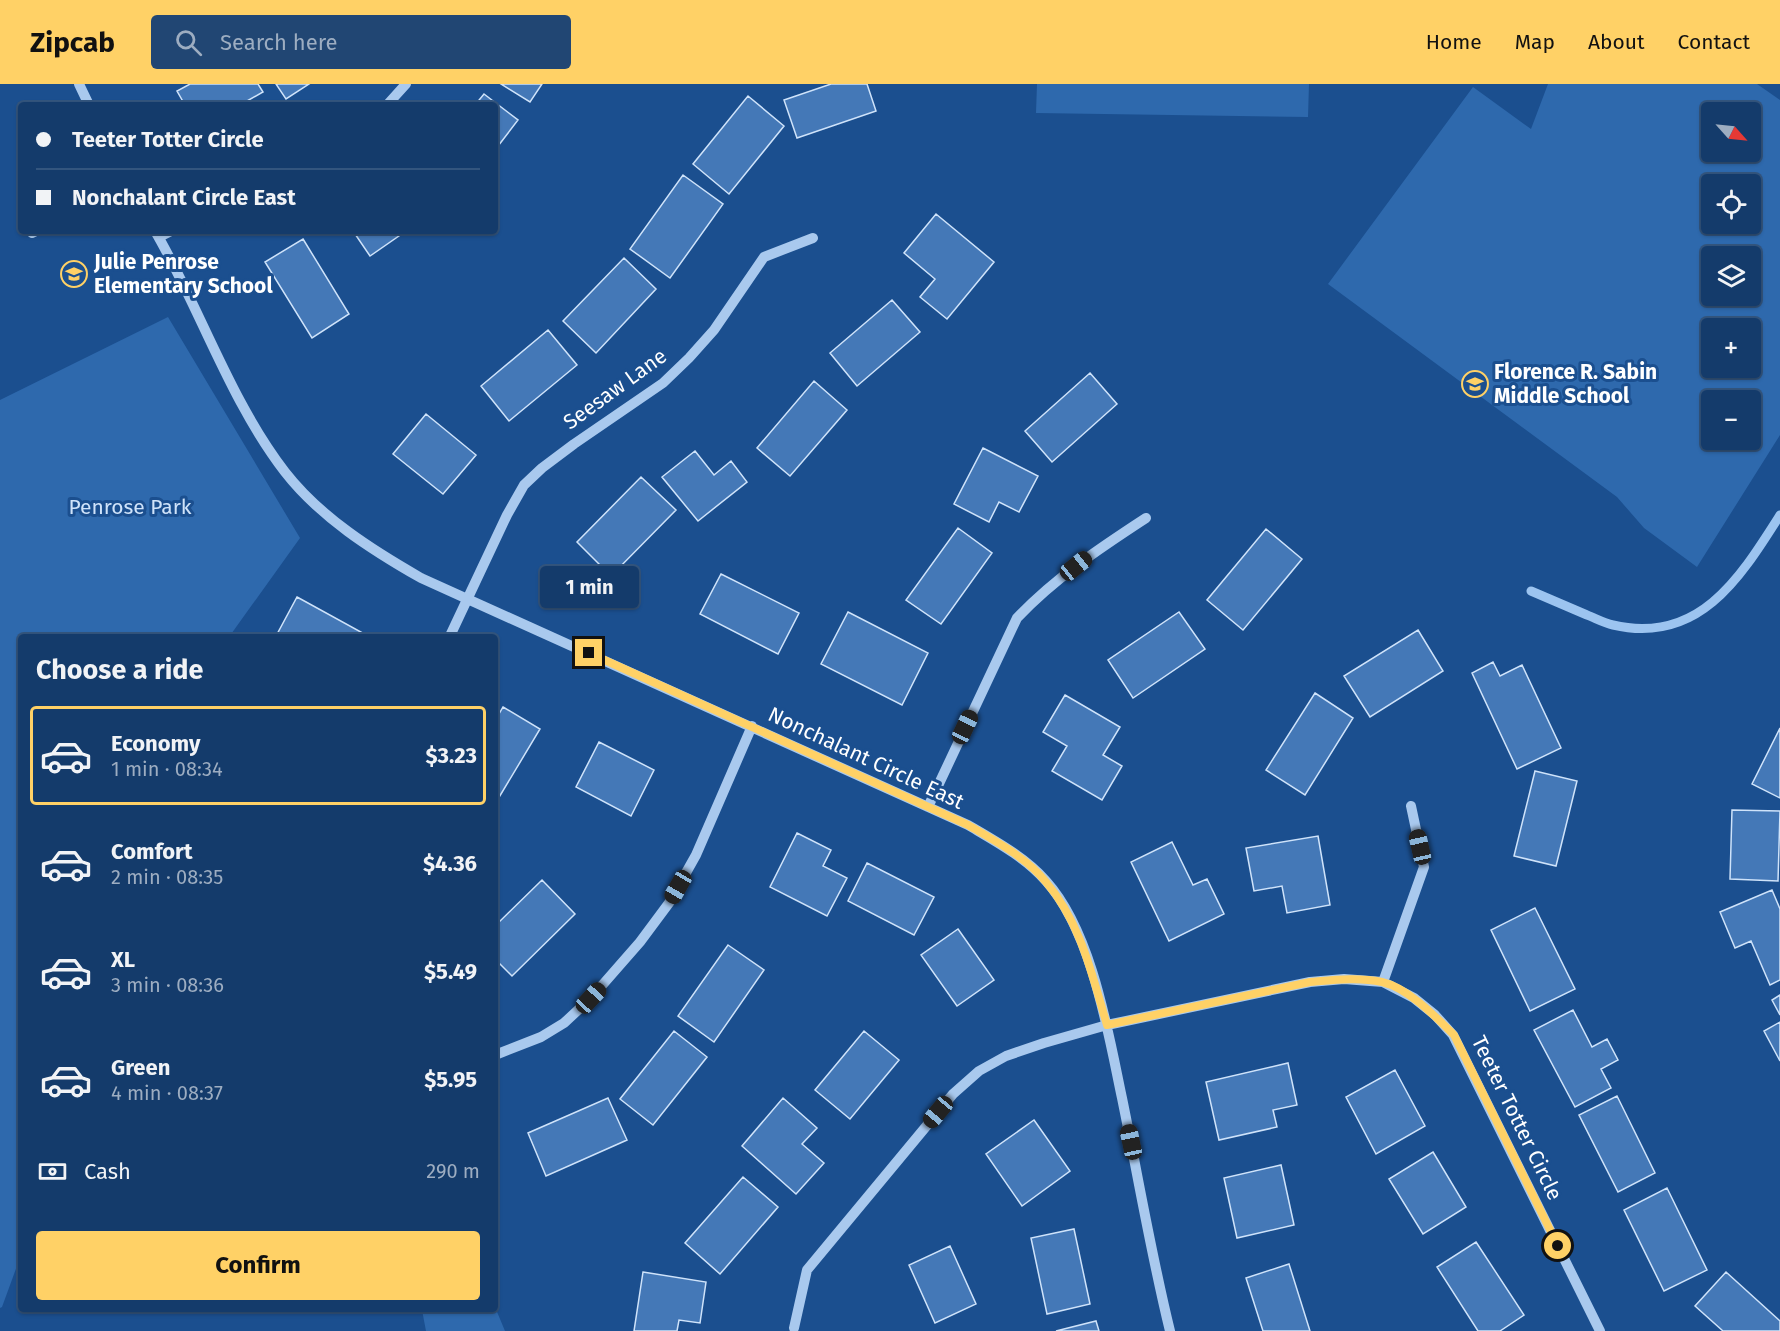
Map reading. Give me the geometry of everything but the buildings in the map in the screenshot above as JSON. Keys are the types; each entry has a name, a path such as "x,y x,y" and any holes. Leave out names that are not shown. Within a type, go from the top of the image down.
{"street":[{"path":"79,84 88,102"},
{"path":"390,102 406,84"},
{"name":"Nonchalant Circle East","path":"157,234 256,431 286,473 311,500 352,535 387,559 421,578 968,825 1022,860 1046,881 1063,904 1082,942 1107,1025 1170,1331"},
{"name":"Seesaw Lane","path":"451,634 524,485 566,450 663,383 714,330 764,257 813,238"},
{"path":"928,807 1017,618 1039,595 1094,551 1146,518"},
{"path":"498,1054 541,1037 564,1023 591,998 640,942 669,903 696,855 752,726"},
{"path":"1383,982 1424,867 1411,806"},
{"name":"Teeter Totter Circle","path":"794,1328 807,1270 953,1094 979,1071 1006,1056 1044,1042 1107,1025 1310,982 1344,979 1383,982 1414,998 1454,1035 1600,1331"}],"green space":[{"path":"1037,84 1309,84 1308,117 1036,113"},
{"path":"1548,84 1757,84 1780,100 1780,435 1697,567 1644,528 1617,497 1328,284 1473,87 1531,129"},
{"name":"Penrose Park","path":"168,317 300,538 231,634 18,634 18,1263 0,1308 0,400"},
{"path":"422,1312 497,1312 505,1331 426,1331"}],"waterway":[{"path":"1531,591 1613,625 1643,629 1670,625 1693,616 1714,601 1749,562 1780,515"}],"place":[{"name":"Julie Penrose Elementary School","path":"74,274"},
{"name":"Florence R. Sabin Middle School","path":"1475,384"}],"route":[{"path":"589,653 968,825 1022,860 1046,881 1063,904 1082,942 1107,1025 1310,982 1344,979 1383,982 1414,998 1454,1035 1558,1246"}]}
